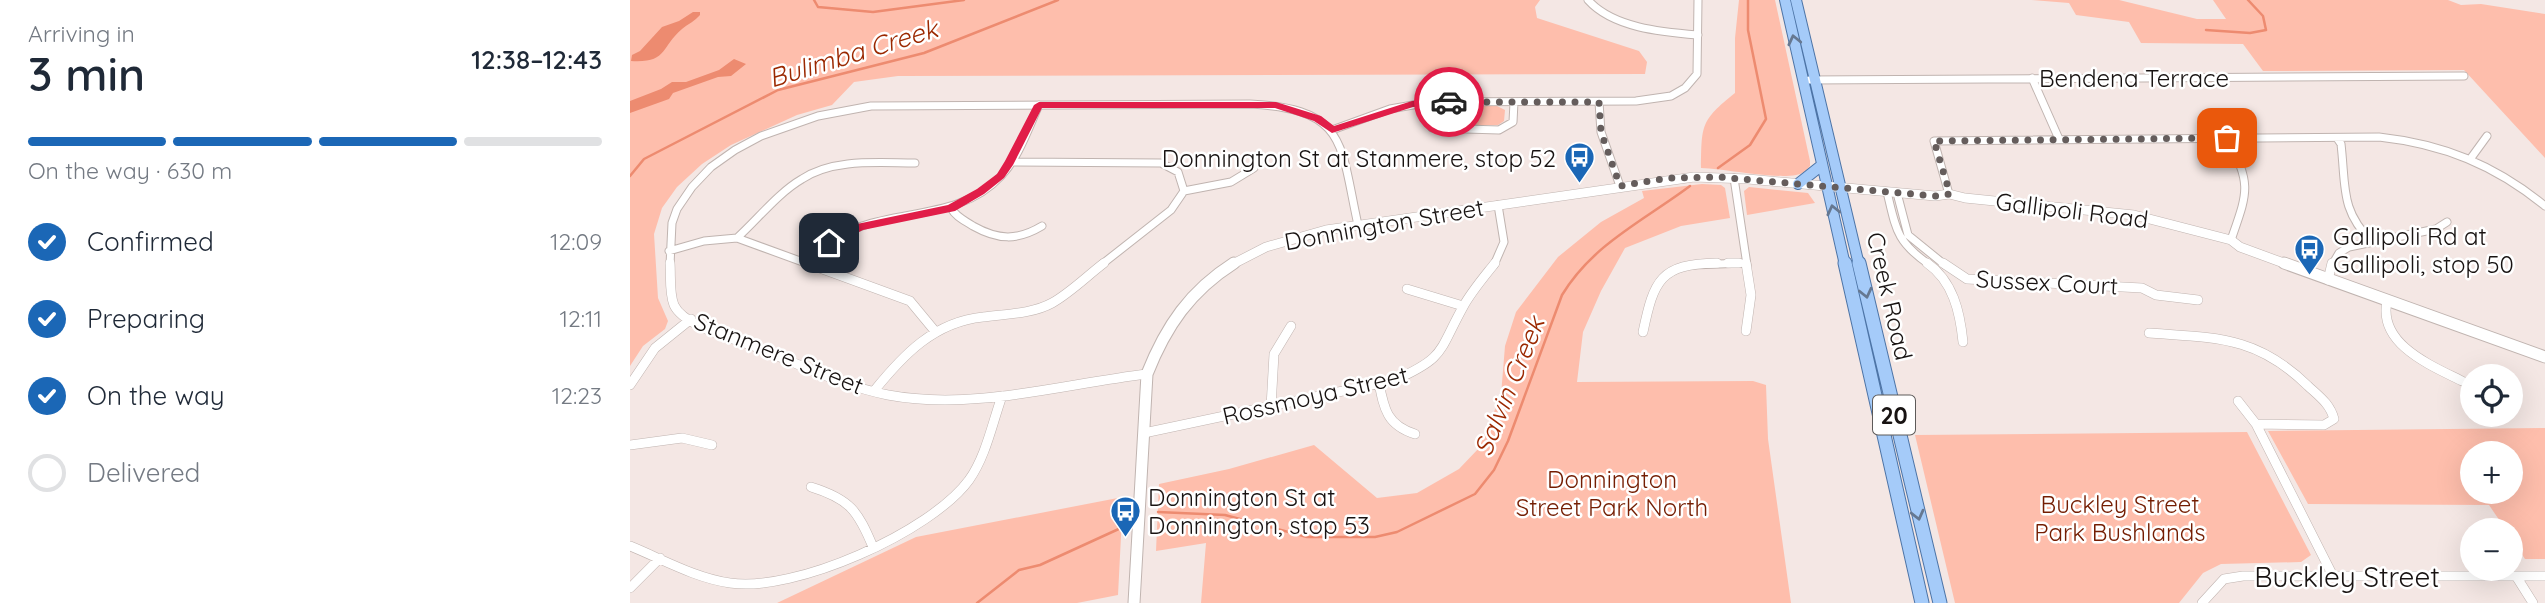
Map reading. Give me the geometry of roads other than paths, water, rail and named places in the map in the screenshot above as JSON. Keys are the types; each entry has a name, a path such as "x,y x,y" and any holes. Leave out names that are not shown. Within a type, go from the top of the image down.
{"main road":[{"name":"Creek Road","path":"1785,0 1809,80 1940,603"},
{"name":"Creek Road","path":"1796,0 1822,165 1834,187 1922,603"},
{"path":"1798,184 1822,165"}],"street":[{"path":"1588,0 1592,7 1609,15 1658,30 1698,35"},
{"path":"1359,225 1339,141 1332,130 1390,109 1430,102 1653,100 1681,92 1692,84 1697,74 1698,0"},
{"name":"Bendena Terrace","path":"1809,80 2464,76"},
{"path":"2032,78 2059,139"},
{"path":"1430,102 1429,124 1432,128 1499,130 1513,122 1514,102"},
{"path":"1599,102 1601,132 1620,186"},
{"path":"809,262 829,243 860,227 951,208 990,184 1010,162 1039,105"},
{"name":"Stanmere Street","path":"1147,374 1002,396 937,400 874,391 768,351 677,311 673,302 670,228 676,212 695,184 726,157 798,121 846,109 871,106 1276,105 1317,118 1332,130"},
{"path":"2471,158 2487,136"},
{"path":"1950,194 1934,141 2379,137 2420,142 2471,158 2508,177 2545,206"},
{"path":"2227,138 2244,168 2249,189 2231,240"},
{"path":"2337,138 2341,144 2348,211 2356,226 2372,242"},
{"path":"874,391 908,349 934,330 963,320 1036,311 1053,303 1160,220 1180,201 1184,191 1178,172 1161,163 1010,162"},
{"path":"737,238 801,179 814,172 844,164 915,163"},
{"path":"1184,191 1229,183 1247,175 1254,168"},
{"name":"Donnington Street","path":"1134,603 1147,374 1167,324 1186,301 1210,278 1253,252 1302,234 1681,177 1734,178 1834,187"},
{"path":"1734,178 1751,307 1746,331"},
{"name":"Gallipoli Road","path":"1834,187 1950,194 2134,215 2231,240 2240,247 2328,280 2545,357"},
{"path":"1892,192 1908,235 1898,236"},
{"path":"1892,192 1898,236 1949,284 1964,342"},
{"name":"Rossmoya Street","path":"1144,433 1395,380 1426,366 1449,338 1463,306 1502,251 1504,231 1498,205"},
{"path":"951,208 955,215 995,239 1018,238 1042,226"},
{"path":"2328,280 2332,258 2338,252 2435,229 2447,222"},
{"name":"Sussex Court","path":"1908,235 1956,274 1967,279 2142,288 2156,295 2199,300"},
{"path":"669,251 704,241 737,238 911,301 934,330"},
{"path":"1643,332 1652,292 1666,275 1694,264 1745,263"},
{"path":"1407,289 1463,306"},
{"path":"2387,301 2385,320 2395,336 2421,359 2460,381"},
{"path":"630,385 639,365 652,348 691,319"},
{"path":"1271,407 1273,353 1279,338 1291,326"},
{"path":"2149,333 2199,337 2264,351 2331,407 2334,419 2324,425 2256,424"},
{"path":"1379,383 1386,417 1401,430 1415,434"},
{"path":"630,546 727,583 755,586 812,574 914,528 938,512 970,479 1002,396"},
{"path":"2238,401 2256,424 2333,576"},
{"path":"630,445 676,438 700,438 712,445"},
{"path":"811,487 837,494 852,504 873,547"},
{"path":"630,588 660,558"},
{"name":"Buckley Street","path":"2202,603 2224,579 2243,576 2460,576"},
{"name":"Buckley Street","path":"2523,576 2545,576"},
{"path":"2519,581 2533,603"}],"waterway":[{"path":"814,0 818,7 873,12 964,0"},
{"name":"Bulimba Creek","path":"630,176 644,159 778,90 924,53 1058,0"},
{"name":"Salvin Creek","path":"1718,168 1750,145 1766,119 1748,30 1748,0"},
{"path":"2206,30 2250,33 2266,30 2263,16 2248,0"},
{"name":"Salvin Creek","path":"1158,512 1225,515 1307,537 1375,537 1397,532 1475,494 1494,470 1508,441 1562,295 1574,277 1588,261 1620,234 1690,186"},
{"name":"Salvin Creek","path":"977,603 1019,570 1040,565 1134,522"}],"place":[{"name":"Donnington St at Stanmere, stop 52","path":"1579,185"},
{"name":"Gallipoli Rd at Gallipoli, stop 50","path":"2310,277"},
{"name":"Donnington St at Donnington, stop 53","path":"1125,538"}],"park label":[{"name":"Donnington Street Park North","path":"1612,493"},
{"name":"Buckley Street Park Bushlands","path":"2120,518"}]}
